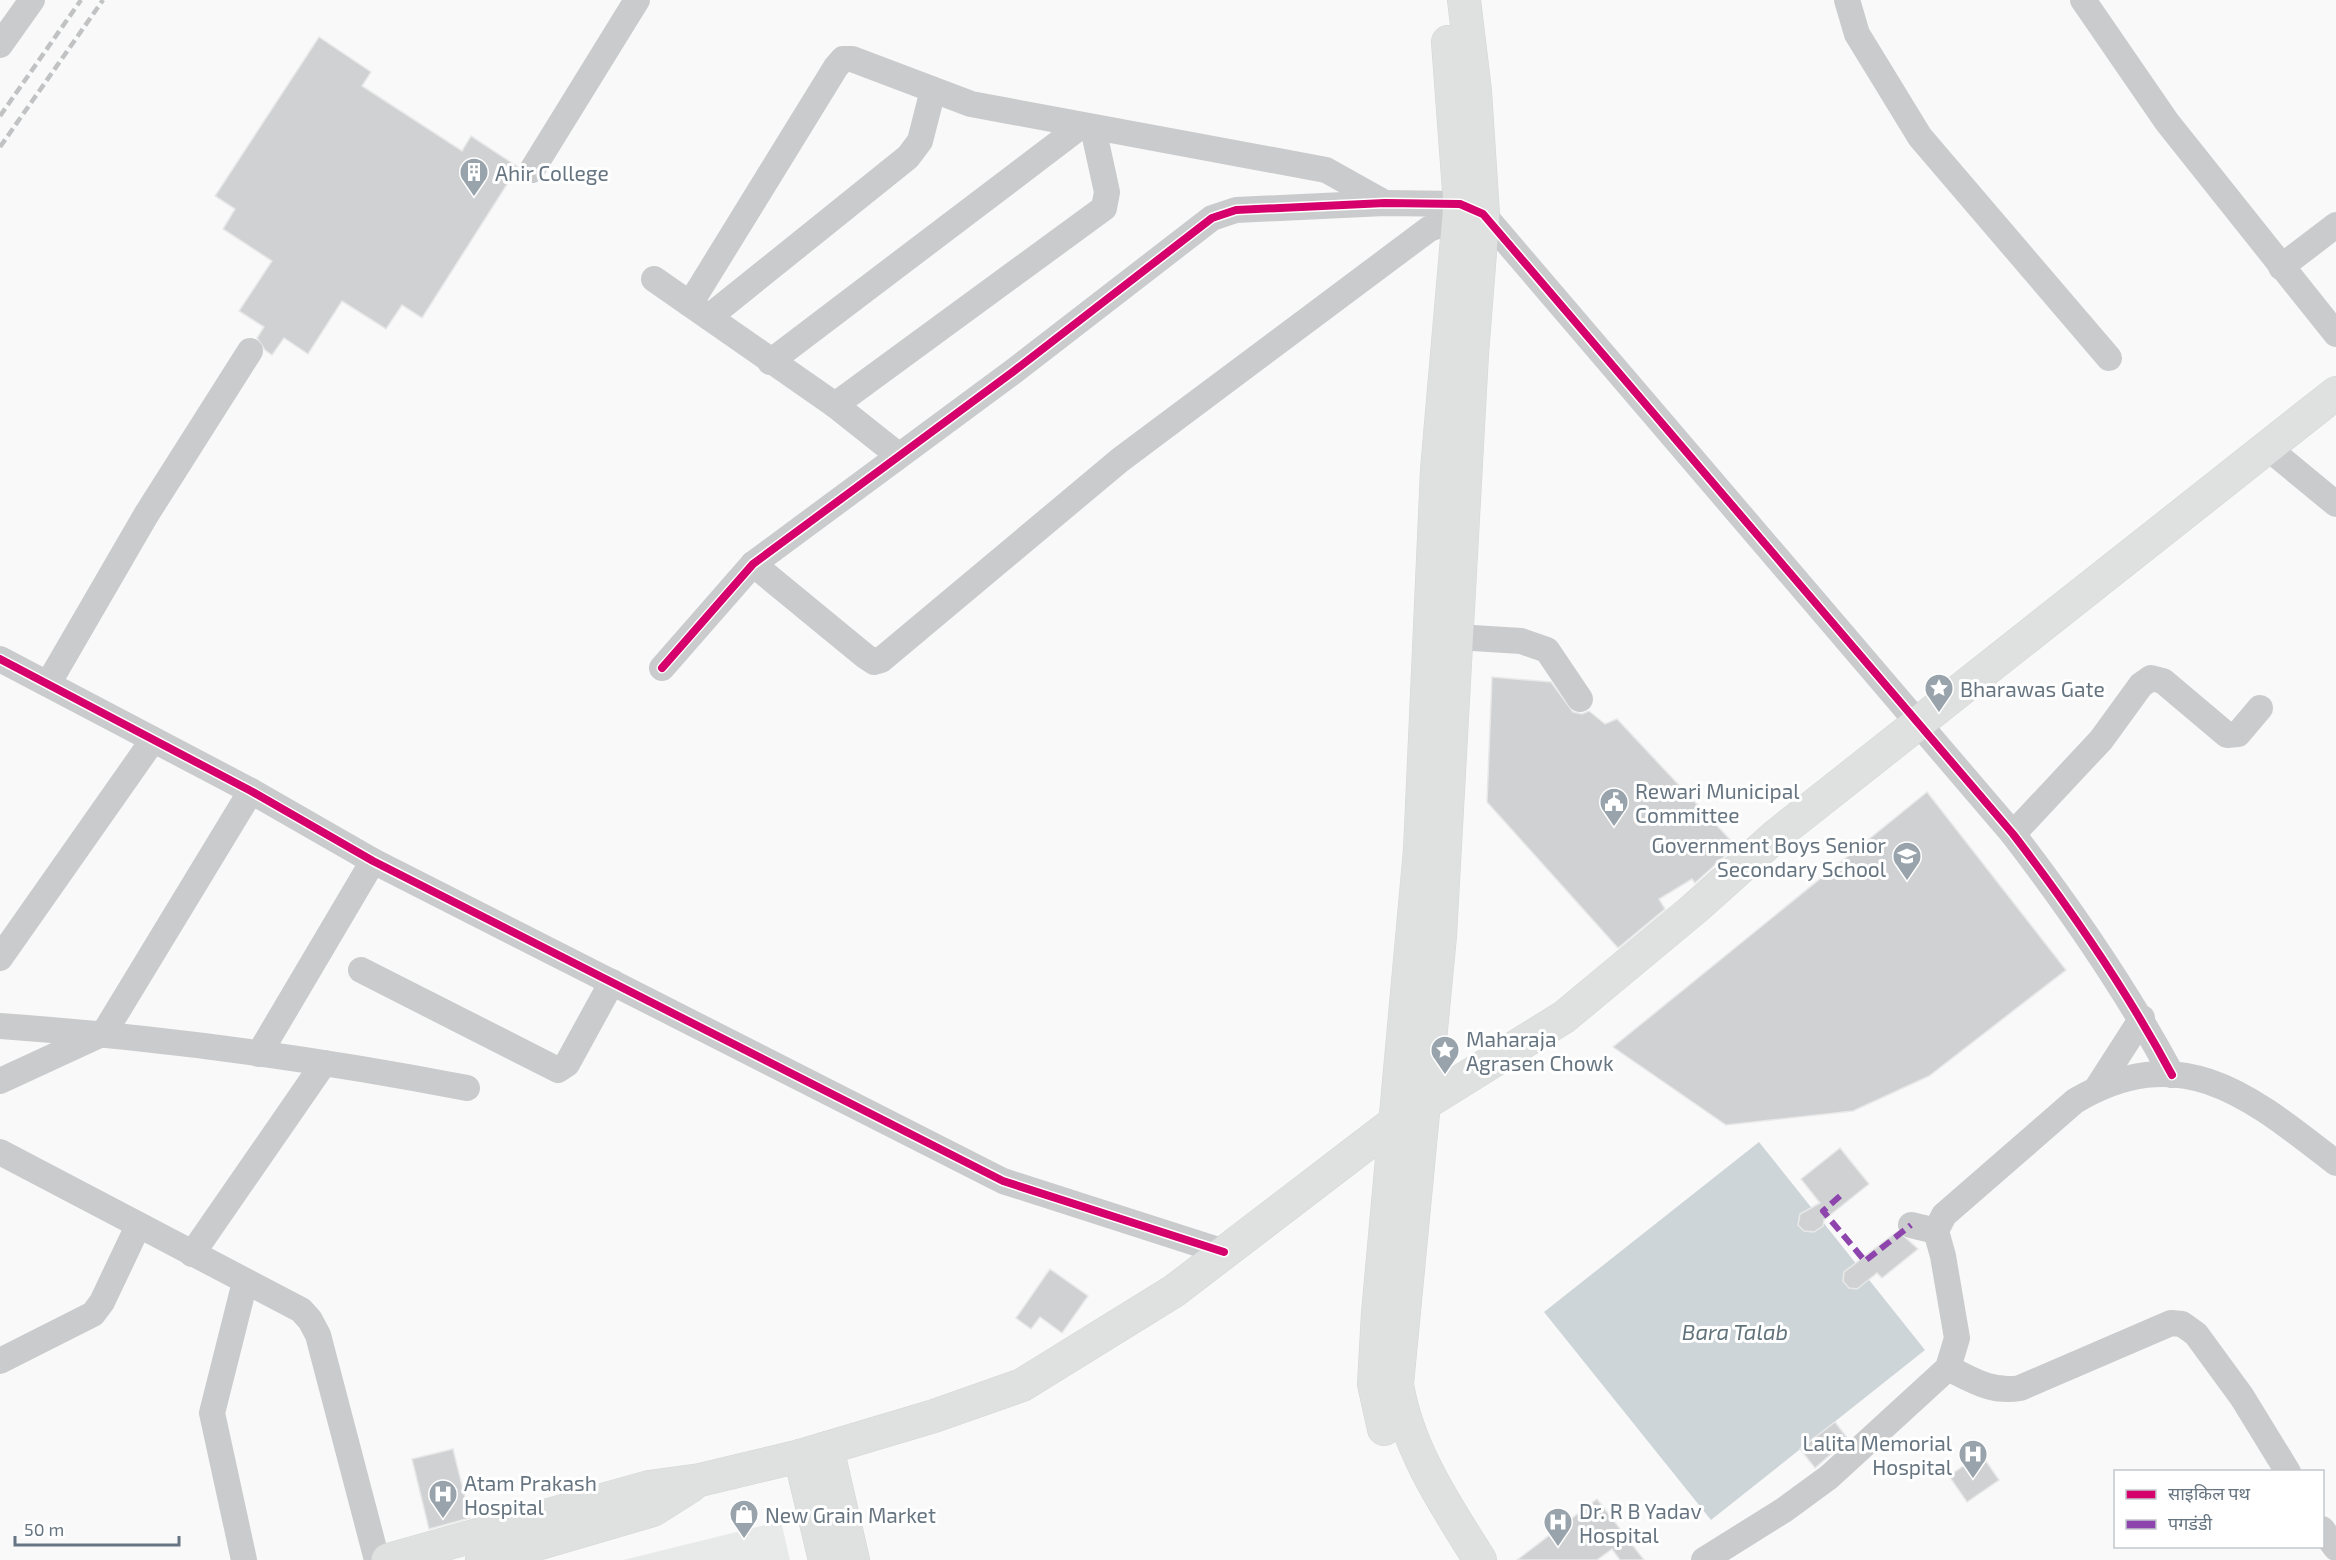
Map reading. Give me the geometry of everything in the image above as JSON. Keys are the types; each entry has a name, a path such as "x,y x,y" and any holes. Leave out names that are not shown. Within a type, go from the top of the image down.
{"main road":[{"path":"1444,0 1471,218 1437,470 1419,850 1378,1313 1374,1384 1386,1433 1403,1470 1467,1558"},
{"path":"1464,0 1475,91 1471,218 1472,354 1440,936 1397,1384 1407,1429 1467,1558"},
{"path":"388,1560 649,1487 700,1480 813,1452 934,1416 1022,1385 1174,1291 1395,1122 1564,1017 1694,909 1778,834 1918,721 2336,393"},
{"path":"813,1452 825,1560"},
{"path":"813,1452 852,1560"},
{"path":"482,1560 653,1510 700,1480"}],"street":[{"path":"0,45 32,0"},
{"path":"531,170 637,0"},
{"path":"1847,0 1857,34 1920,137 2109,358"},
{"path":"2083,0 2167,122 2336,334"},
{"path":"699,311 836,67 843,59 852,58 971,104 1326,170 1385,203"},
{"path":"699,311 908,157 920,141 933,90"},
{"path":"770,362 1087,127"},
{"path":"835,405 1104,208 1107,192 1087,127"},
{"path":"662,668 753,564 1014,371 1198,228 1221,213 1236,210 1385,203 1471,218 1918,721 2013,834 2081,924 2142,1018 2172,1075"},
{"path":"753,564 865,656 874,662 881,660 1139,446 1429,229 1471,218"},
{"path":"2281,267 2336,225"},
{"path":"654,279 770,362 835,405 898,455"},
{"path":"48,684 146,515 250,351"},
{"path":"2268,448 2336,504"},
{"path":"1457,637 1521,641 1547,650 1580,699"},
{"path":"0,658 251,791 373,861 1003,1181 1224,1252"},
{"path":"2013,834 2081,764 2141,686 2151,678 2163,681 2226,735 2238,734 2260,708"},
{"path":"0,958 153,740"},
{"path":"0,1081 104,1033 251,791"},
{"path":"259,1054 373,861"},
{"path":"361,970 558,1070 567,1064 612,982"},
{"path":"2097,1088 2142,1018"},
{"path":"0,1026 104,1033 324,1063 467,1088"},
{"path":"192,1254 324,1063"},
{"path":"1704,1560 1784,1510 1829,1477 1948,1368 1957,1338 1943,1256 1936,1231 1944,1215 2075,1101 2097,1088 2143,1077 2172,1075 2201,1078 2235,1090 2336,1163"},
{"path":"0,1152 301,1310 310,1320 318,1335 376,1560"},
{"path":"1911,1225 1936,1231"},
{"path":"0,1361 93,1314 102,1302 138,1226"},
{"path":"244,1560 212,1413 245,1282"},
{"path":"1948,1368 1990,1389 2007,1391 2020,1388 2171,1323 2182,1324 2196,1334 2242,1397 2287,1470"},
{"path":"2324,1532 2336,1548"}],"shaded area":[{"name":"New Grain Market","path":"781,1521 790,1560 623,1560"}],"water":[{"name":"Bara Talab","path":"1759,1142 1925,1350 1711,1520 1544,1312"}],"building":[{"name":"Ahir College","path":"319,37 371,72 362,86 462,151 471,136 518,167 422,318 402,305 386,329 342,301 308,354 284,338 272,355 265,350 257,338 264,327 239,311 272,261 223,229 235,209 215,196"},
{"name":"Rewari Municipal Committee","path":"1492,677 1551,682 1573,712 1582,714 1589,711 1605,724 1617,719 1736,846 1695,883 1692,879 1659,899 1665,909 1618,948 1487,802"},
{"name":"Government Boys Senior Secondary School","path":"1927,792 2066,970 1929,1076 1853,1111 1726,1125 1613,1047"},
{"path":"1840,1148 1869,1184 1824,1220 1823,1226 1814,1232 1804,1231 1798,1225 1800,1214 1820,1203 1801,1179"},
{"path":"1898,1231 1918,1249 1882,1278 1877,1273 1857,1289 1849,1288 1843,1281 1844,1272"},
{"path":"1050,1269 1088,1296 1062,1333 1040,1317 1031,1329 1016,1318"},
{"path":"1835,1422 1848,1439 1815,1468 1800,1449"},
{"path":"453,1449 470,1518 429,1529 412,1459"},
{"path":"1981,1454 1999,1480 1967,1502 1949,1476"},
{"path":"1597,1499 1644,1560 1620,1560 1612,1549 1597,1560 1517,1560"}],"railway":[{"path":"0,116 81,0"},
{"path":"0,147 103,0"}],"marked path":[{"path":"1840,1196 1823,1211 1865,1261 1911,1225"}],"cycle path":[{"path":"662,668 753,564 1014,371 1212,218 1236,210 1385,203 1460,204 1483,214 2013,834 2097,951 2136,1012 2172,1075"},
{"path":"0,659 251,791 373,861 1003,1181 1224,1252"}],"place":[{"name":"Ahir College","path":"474,198"},
{"name":"Bharawas Gate","path":"1939,714"},
{"name":"Rewari Municipal Committee","path":"1614,828"},
{"name":"Government Boys Senior Secondary School","path":"1907,882"},
{"name":"Maharaja Agrasen Chowk","path":"1445,1076"},
{"name":"Lalita Memorial Hospital","path":"1973,1480"},
{"name":"Atam Prakash Hospital","path":"443,1520"},
{"name":"New Grain Market","path":"744,1540"},
{"name":"Dr. R B Yadav Hospital","path":"1558,1548"}]}
